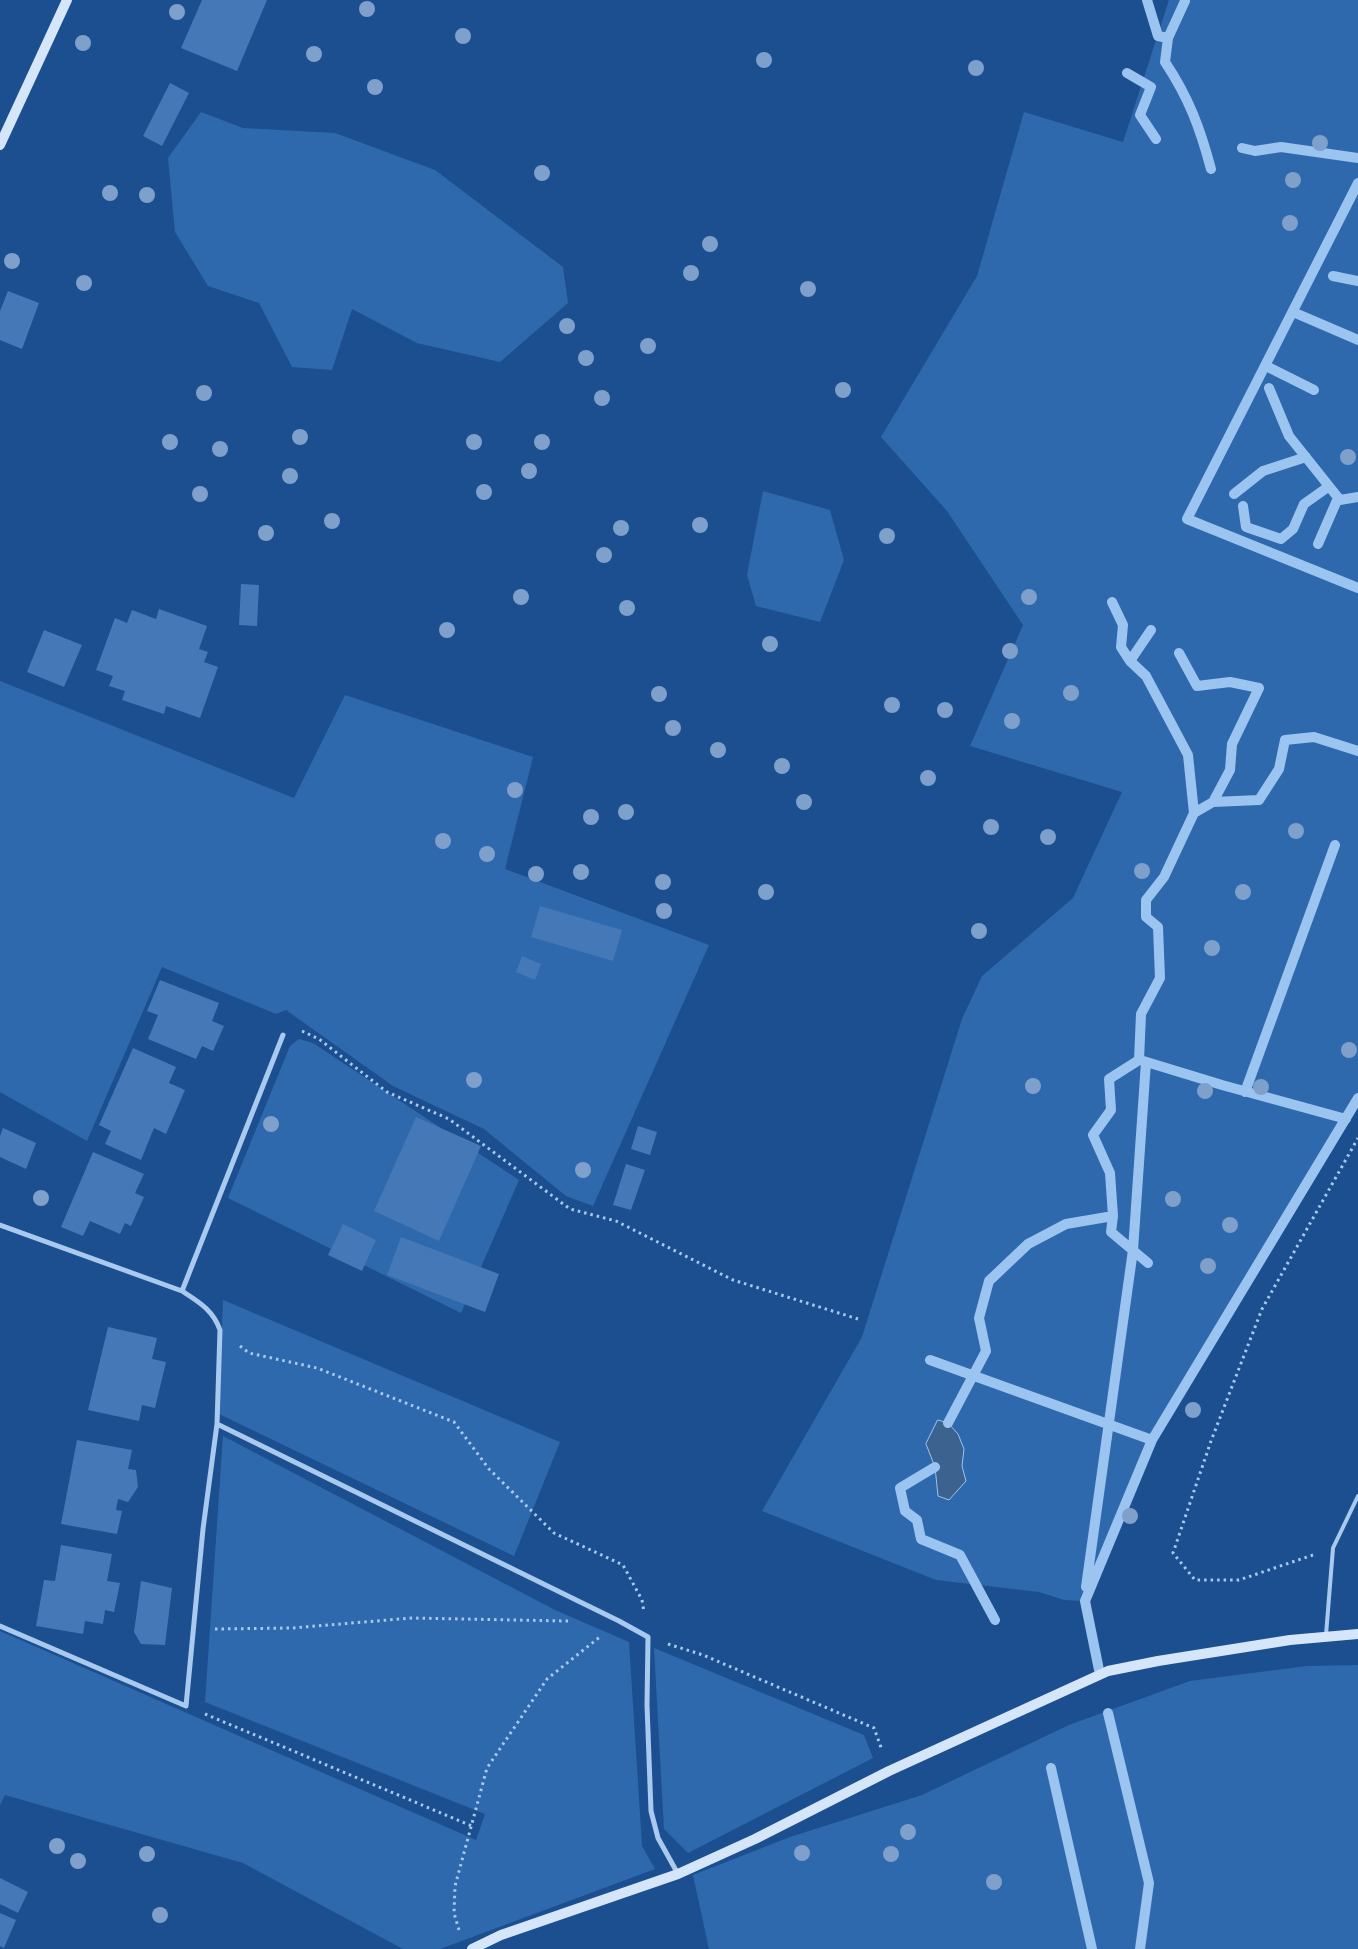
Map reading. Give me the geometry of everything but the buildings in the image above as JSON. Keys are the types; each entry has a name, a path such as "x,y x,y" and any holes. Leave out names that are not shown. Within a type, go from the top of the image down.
{"street":[{"path":"0,145 67,0"},
{"path":"182,1292 283,1035"},
{"path":"0,1225 182,1292 204,1305 216,1318 220,1330 217,1424 192,1630 186,1706 0,1626"},
{"path":"217,1424 619,1621 648,1638 647,1705 651,1811 658,1838 678,1874"},
{"path":"472,1949 501,1935 678,1874 755,1839 889,1771 1108,1671 1158,1661 1326,1636 1358,1634"}],"lane":[{"path":"1326,1636 1333,1548 1358,1496"}],"path":[{"path":"283,1035 300,1030 319,1039 387,1092 449,1119 570,1209 616,1222 733,1280 858,1319"},
{"path":"1333,1548 1240,1580 1194,1580 1173,1553 1211,1441 1262,1309 1358,1138"},
{"path":"220,1330 249,1353 317,1368 454,1422 490,1469 554,1532 623,1565 642,1600 648,1638 703,1655 874,1728 889,1771"},
{"path":"192,1630 292,1628 412,1618 569,1620"},
{"path":"460,1931 454,1913 455,1886 487,1768 547,1679 619,1621"},
{"path":"186,1706 472,1826"}],"shaded area":[{"path":"1169,0 1358,0 1358,1098 1152,1440 1085,1601 1064,1600 1039,1592 936,1580 762,1511 862,1337 962,1019 982,976 1073,898 1122,792 970,746 1023,625 947,511 881,437 977,276 1024,112 1123,142"},
{"path":"201,112 243,128 335,133 435,170 563,267 568,303 500,362 417,343 352,309 332,370 292,367 259,303 208,286 175,232 168,158"},
{"path":"763,491 830,510 844,560 820,622 756,606 747,575"},
{"path":"0,681 294,798 345,695 533,757 505,869 709,945 593,1206 566,1196 484,1129 393,1086 286,1010 276,1014 162,967 87,1141 0,1092"},
{"path":"299,1039 313,1043 519,1180 461,1313 228,1198 290,1046"},
{"path":"223,1300 560,1442 514,1556 219,1414"},
{"path":"938,1420 948,1423 958,1434 964,1449 962,1466 966,1481 949,1500 938,1496 935,1467 926,1444"},
{"path":"223,1436 555,1610 629,1642 642,1846 655,1869 440,1949 403,1949 243,1863 5,1795 0,1805 0,1631 476,1840 485,1814 205,1702"},
{"path":"654,1648 864,1735 873,1758 688,1853 664,1829"},
{"path":"1358,1665 1358,1949 709,1949 693,1875 790,1837 922,1795 1069,1725 1190,1681 1307,1666"}],"waterway":[{"path":"1147,0 1158,36 1168,38"},
{"path":"1185,1 1168,38 1165,62 1181,88 1193,114 1211,169"},
{"path":"1127,73 1151,87 1140,115 1156,139"},
{"path":"1242,148 1255,151 1281,147 1358,158"},
{"path":"1358,183 1187,519 1358,588"},
{"path":"1333,276 1358,281"},
{"path":"1293,312 1358,340"},
{"path":"1266,366 1314,390"},
{"path":"1269,388 1289,436 1340,500 1358,497"},
{"path":"1234,494 1263,471 1306,457"},
{"path":"1243,506 1246,527 1281,539 1293,529 1304,504 1328,487"},
{"path":"1318,544 1338,498"},
{"path":"1112,602 1123,625 1121,647 1130,661"},
{"path":"1151,630 1130,661 1146,676 1188,755 1194,813"},
{"path":"1179,653 1197,686 1230,682 1259,688 1232,744 1230,770 1213,802"},
{"path":"948,1423 986,1351 979,1318 989,1281 1028,1244 1066,1224 1113,1216 1110,1173 1093,1135 1111,1110 1109,1079 1139,1060 1141,1014 1160,978 1158,927 1146,917 1146,900 1164,877 1194,813 1213,802 1259,800 1279,769 1285,740 1314,737 1358,751"},
{"path":"1245,1092 1335,845"},
{"path":"1140,1060 1346,1119"},
{"path":"1086,1587 1133,1250 1146,1062"},
{"path":"1099,1670 1085,1601 1152,1440 1358,1098"},
{"path":"1113,1216 1111,1232 1148,1263"},
{"path":"930,1360 1152,1440"},
{"path":"935,1467 900,1488 905,1511 917,1520 921,1539 960,1555 995,1620"},
{"path":"1108,1713 1149,1883 1140,1949"},
{"path":"1051,1768 1092,1949"}]}
